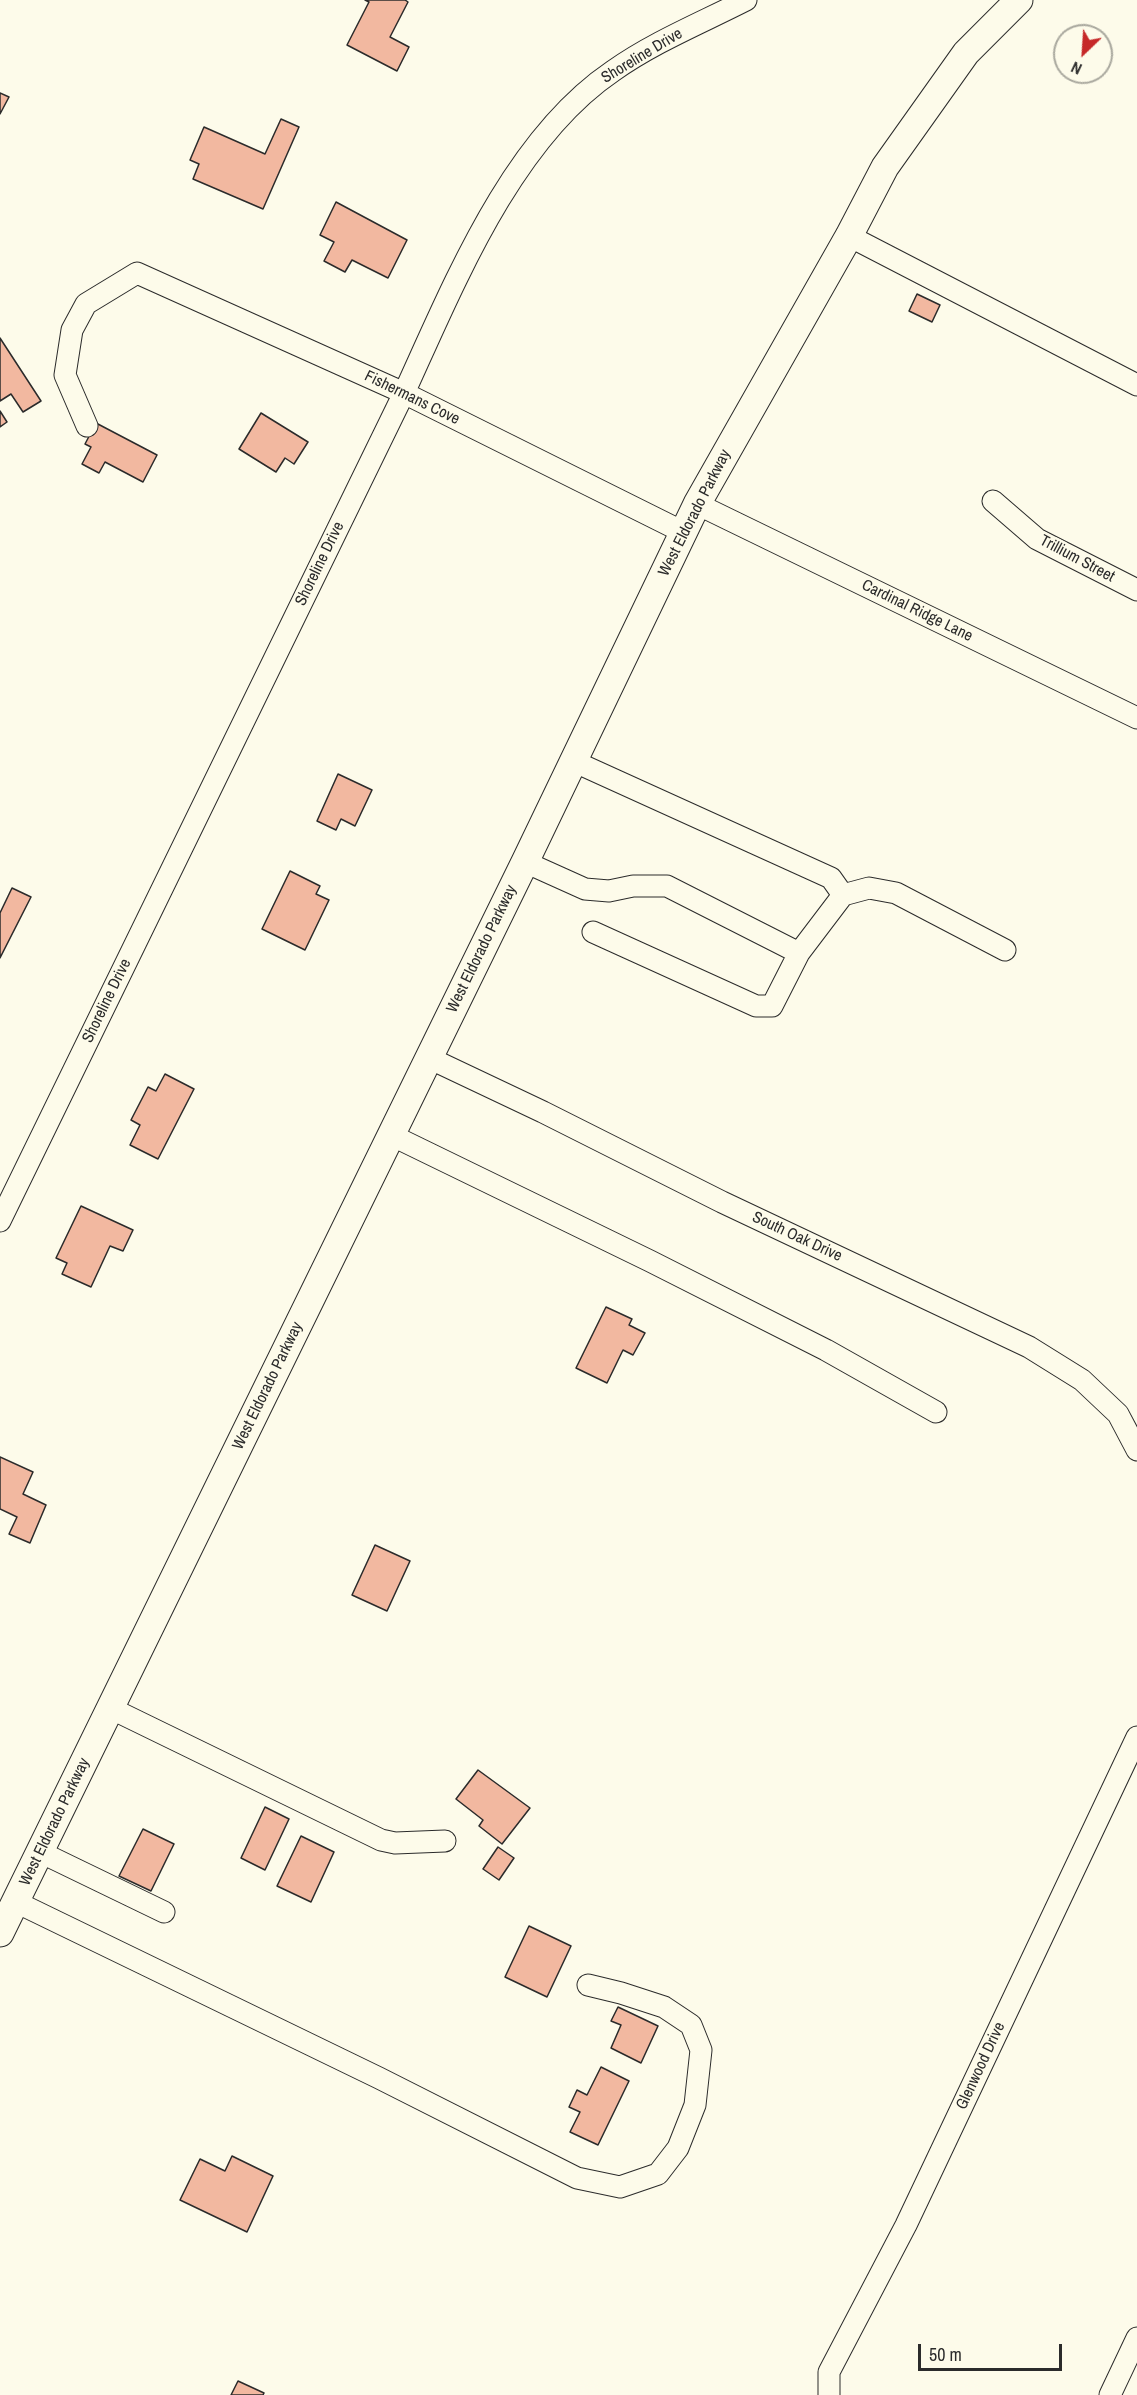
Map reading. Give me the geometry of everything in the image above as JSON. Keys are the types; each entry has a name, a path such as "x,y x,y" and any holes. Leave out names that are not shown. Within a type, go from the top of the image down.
{"main road":[{"name":"West Eldorado Parkway","path":"0,1933 525,862 697,504 849,236 885,167 959,62 1019,0"}],"street":[{"name":"Shoreline Drive","path":"0,1221 404,393 466,259 526,156 570,106 611,72 672,35 746,0"},
{"path":"849,236 1137,385"},
{"name":"Fishermans Cove","path":"87,426 65,375 72,330 86,304 137,273 404,393 683,532"},
{"name":"Trillium Street","path":"993,501 1037,539 1137,590"},
{"name":"Cardinal Ridge Lane","path":"697,504 1137,718"},
{"path":"573,761 831,878 843,895"},
{"path":"525,862 585,889 609,891 633,886 667,886 799,953"},
{"path":"593,932 756,1006 772,1006 799,953 843,895 869,888 896,893 1005,950"},
{"name":"South Oak Drive","path":"429,1058 733,1207 1029,1347 1083,1380 1118,1414 1137,1450"},
{"path":"391,1135 650,1261 826,1350 936,1412"},
{"path":"111,1707 381,1839 395,1843 445,1841"},
{"name":"Glenwood Drive","path":"829,2394 829,2372 906,2225 1137,1737"},
{"path":"40,1852 164,1912"},
{"path":"16,1902 369,2073 577,2178 620,2187 658,2174 678,2148 695,2105 701,2050 691,2025 664,2007 588,1985"},
{"path":"1110,2395 1137,2338"}],"building":[{"path":"365,0 405,0 408,2 390,37 409,47 397,71 347,45 369,2"},
{"path":"0,93 9,97 0,114"},
{"path":"281,119 299,127 263,209 193,179 199,164 190,160 204,127 265,154"},
{"path":"336,202 407,240 388,278 352,260 345,272 324,261 334,242 320,235"},
{"path":"917,294 940,305 932,322 909,311"},
{"path":"0,338 41,401 23,412 11,394 0,401"},
{"path":"0,411 7,422 0,427"},
{"path":"261,413 308,442 294,464 285,458 276,472 239,449"},
{"path":"96,423 157,455 143,482 105,462 99,473 82,464 91,447 85,444"},
{"path":"338,774 372,790 355,826 341,819 336,830 317,821"},
{"path":"290,871 320,886 316,894 329,900 305,950 262,929"},
{"path":"12,888 31,897 0,958 0,913"},
{"path":"165,1074 194,1089 158,1159 130,1145 140,1125 131,1120 148,1087 156,1091"},
{"path":"81,1206 133,1230 123,1251 110,1246 91,1287 62,1274 67,1263 56,1258"},
{"path":"606,1307 632,1319 629,1325 645,1333 633,1355 623,1350 607,1383 576,1368"},
{"path":"0,1457 33,1472 23,1494 46,1505 30,1543 9,1534 17,1517 0,1509"},
{"path":"375,1545 410,1561 387,1611 352,1595"},
{"path":"478,1770 530,1808 502,1844 479,1826 483,1820 456,1799"},
{"path":"265,1807 289,1819 265,1870 241,1858"},
{"path":"143,1829 174,1844 151,1891 119,1876"},
{"path":"301,1836 334,1852 311,1902 277,1886"},
{"path":"498,1847 514,1858 499,1880 483,1869"},
{"path":"529,1926 571,1946 547,1997 505,1977"},
{"path":"618,2007 658,2026 641,2063 611,2048 621,2025 611,2021"},
{"path":"601,2067 629,2081 598,2145 570,2132 580,2112 569,2107 577,2090 587,2095"},
{"path":"232,2156 273,2176 247,2232 180,2200 200,2159 225,2171"},
{"path":"238,2381 264,2393 263,2395 231,2395"}]}
